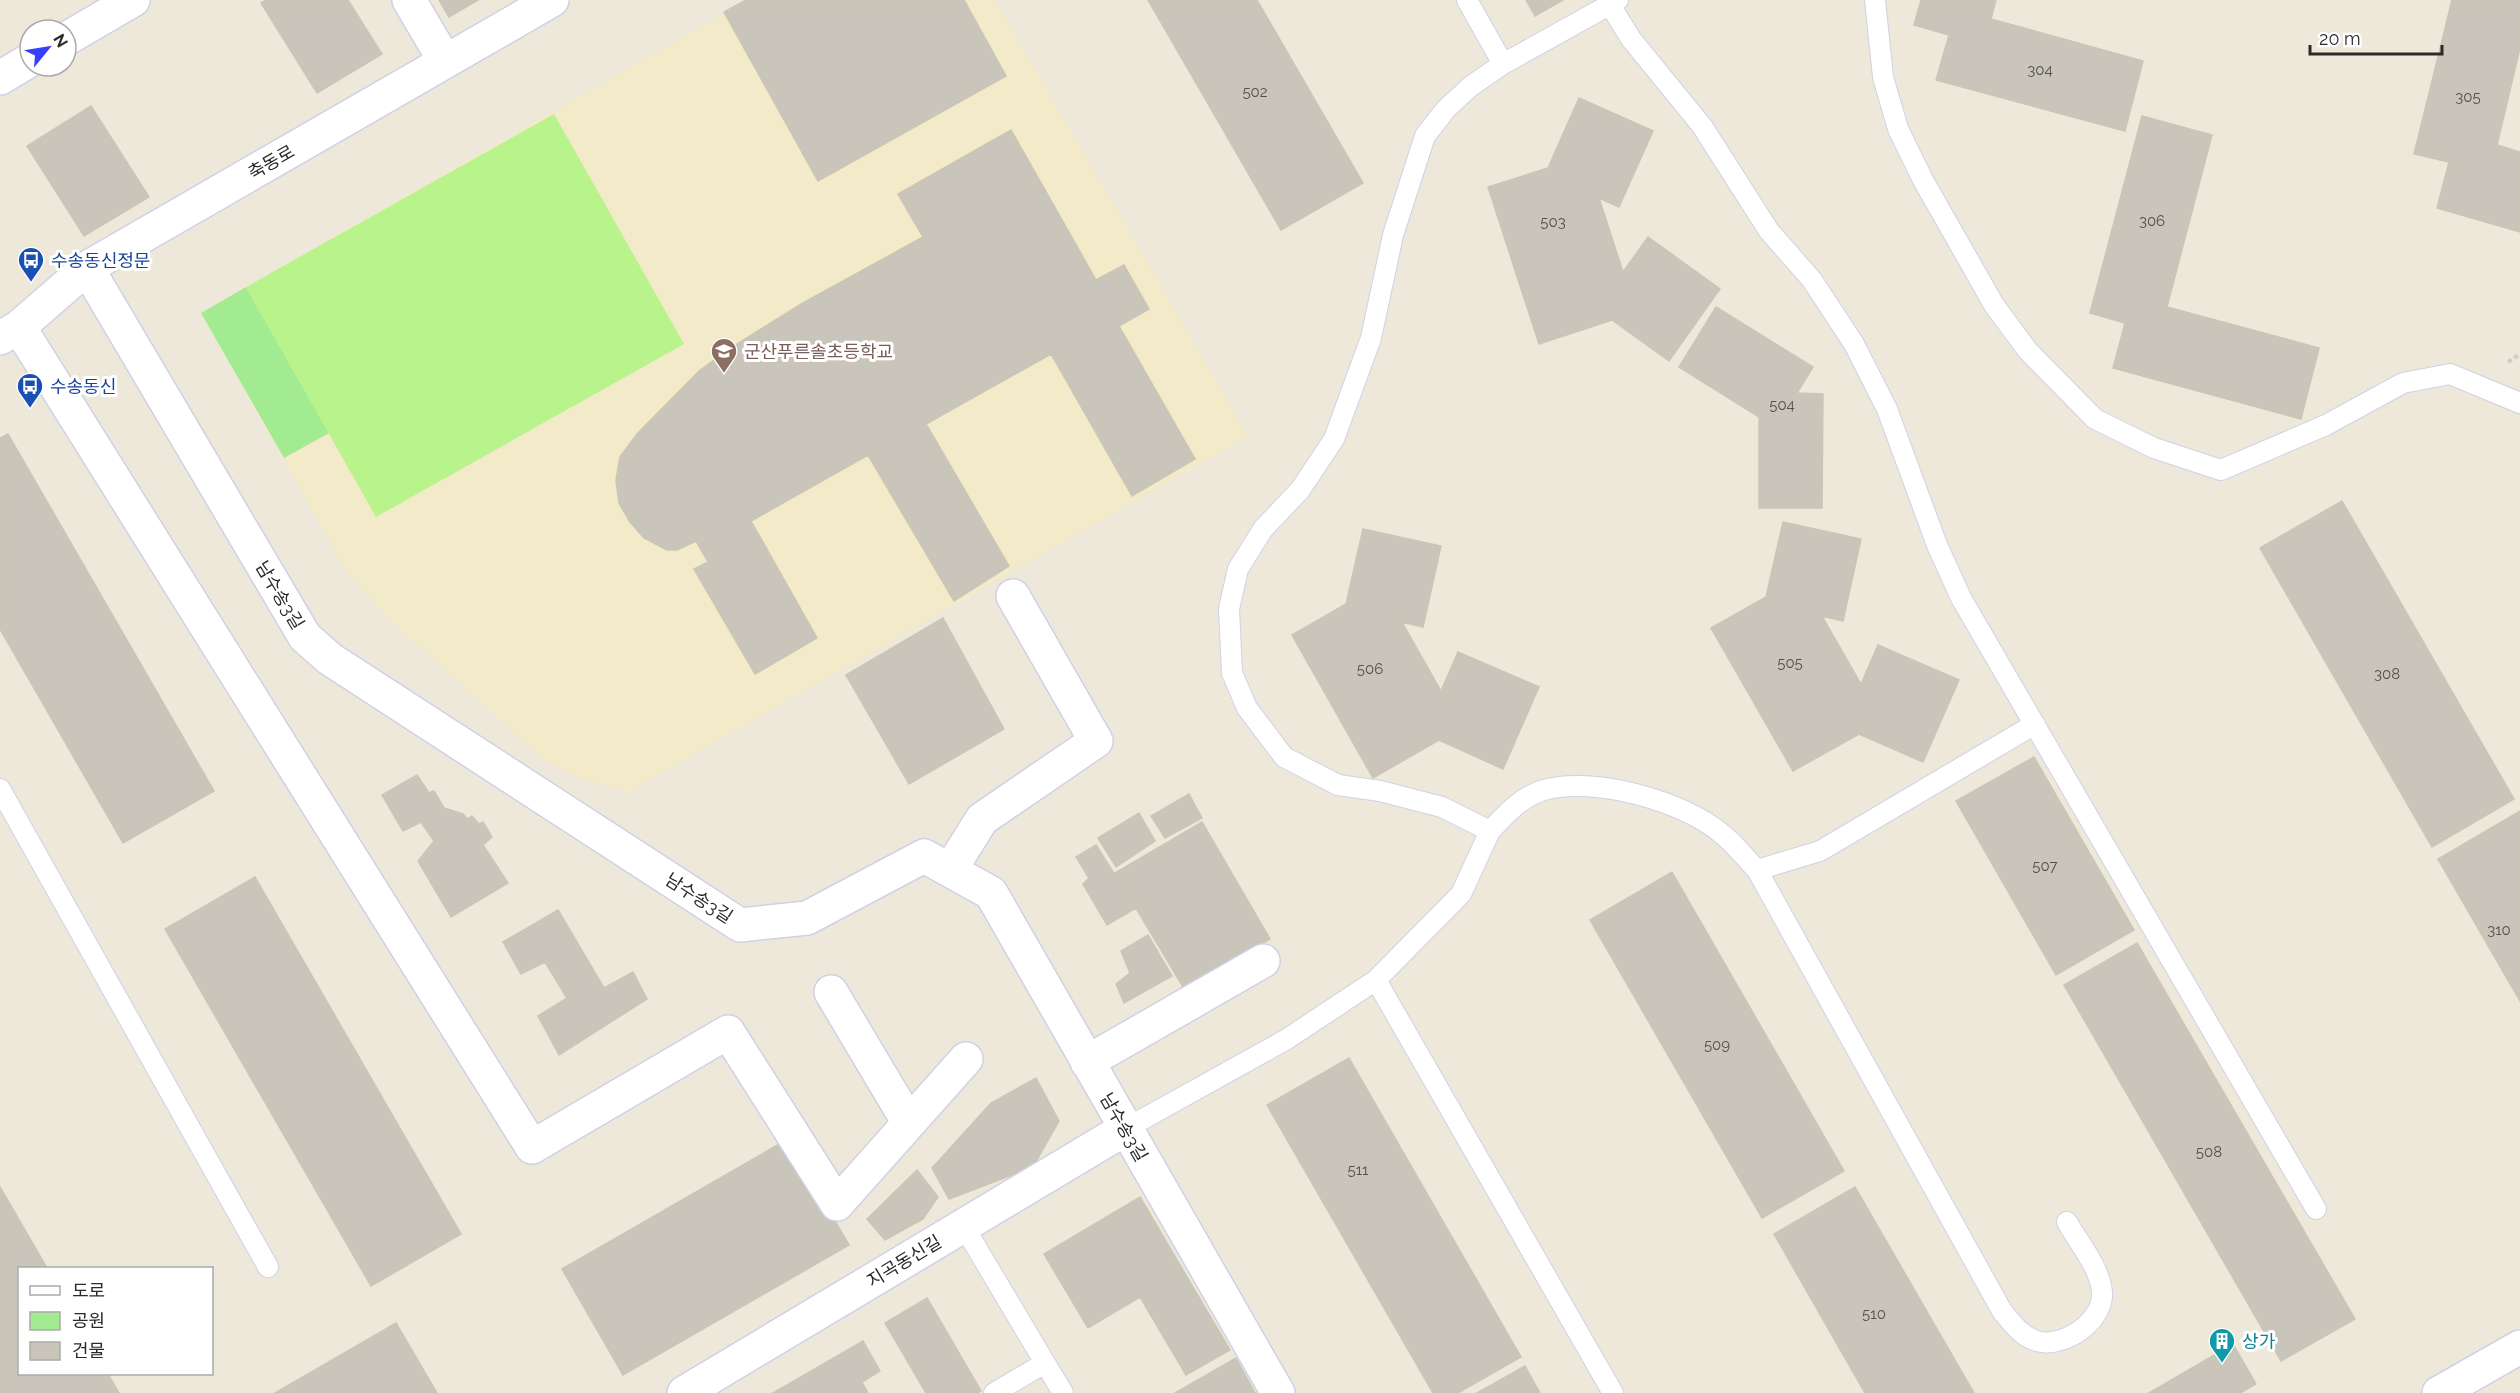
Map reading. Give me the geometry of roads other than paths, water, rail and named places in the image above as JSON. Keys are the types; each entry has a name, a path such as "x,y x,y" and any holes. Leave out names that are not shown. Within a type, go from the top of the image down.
{"street":[{"path":"78,32 133,0"},
{"path":"409,0 445,61"},
{"name":"축동로","path":"9,333 87,268 552,0"},
{"path":"0,78 18,67"},
{"name":"남수송3길","path":"87,268 305,637 330,659 740,925 807,918 924,856 991,893 1278,1393"},
{"path":"9,333 532,1147 728,1032 837,1204 966,1059"},
{"path":"950,870 982,819 1096,741 1013,596"},
{"path":"1087,1062 1263,961"},
{"path":"831,992 909,1123"},
{"name":"지곡동신길","path":"684,1393 1125,1129"},
{"path":"2439,1393 2520,1347"}],"lane":[{"path":"1467,0 1503,64"},
{"path":"1875,0 1883,77 1898,129 1923,180 1994,305 2028,351 2095,419 2154,448 2221,470 2326,425 2403,383 2450,374 2520,403"},
{"path":"1490,831 1442,807 1380,791 1338,785 1284,757 1247,708 1232,673 1229,609 1238,570 1263,529 1300,490 1334,439 1371,338 1393,235 1425,136 1454,101 1503,64 1614,2 1631,39 1702,126 1769,231 1812,280 1854,344 1887,409 1936,545 1961,598 2316,1209"},
{"path":"1757,870 1820,851 2035,724"},
{"path":"1125,1129 1287,1039 1376,980 1461,894 1490,831 1514,806 1544,790 1601,786 1672,804 1722,833 1757,870 2002,1311 2019,1331 2041,1342 2064,1338 2088,1324 2100,1310 2102,1293 2097,1273 2067,1222"},
{"path":"0,789 268,1267"},
{"path":"1376,980 1613,1393"},
{"path":"963,1225 1063,1393"},
{"path":"994,1393 1045,1363"}],"place":[{"name":"수송동신정문","path":"31,283"},
{"name":"군산푸른솔초등학교","path":"724,374"},
{"name":"수송동신","path":"30,409"},
{"name":"상가","path":"2222,1364"}]}
